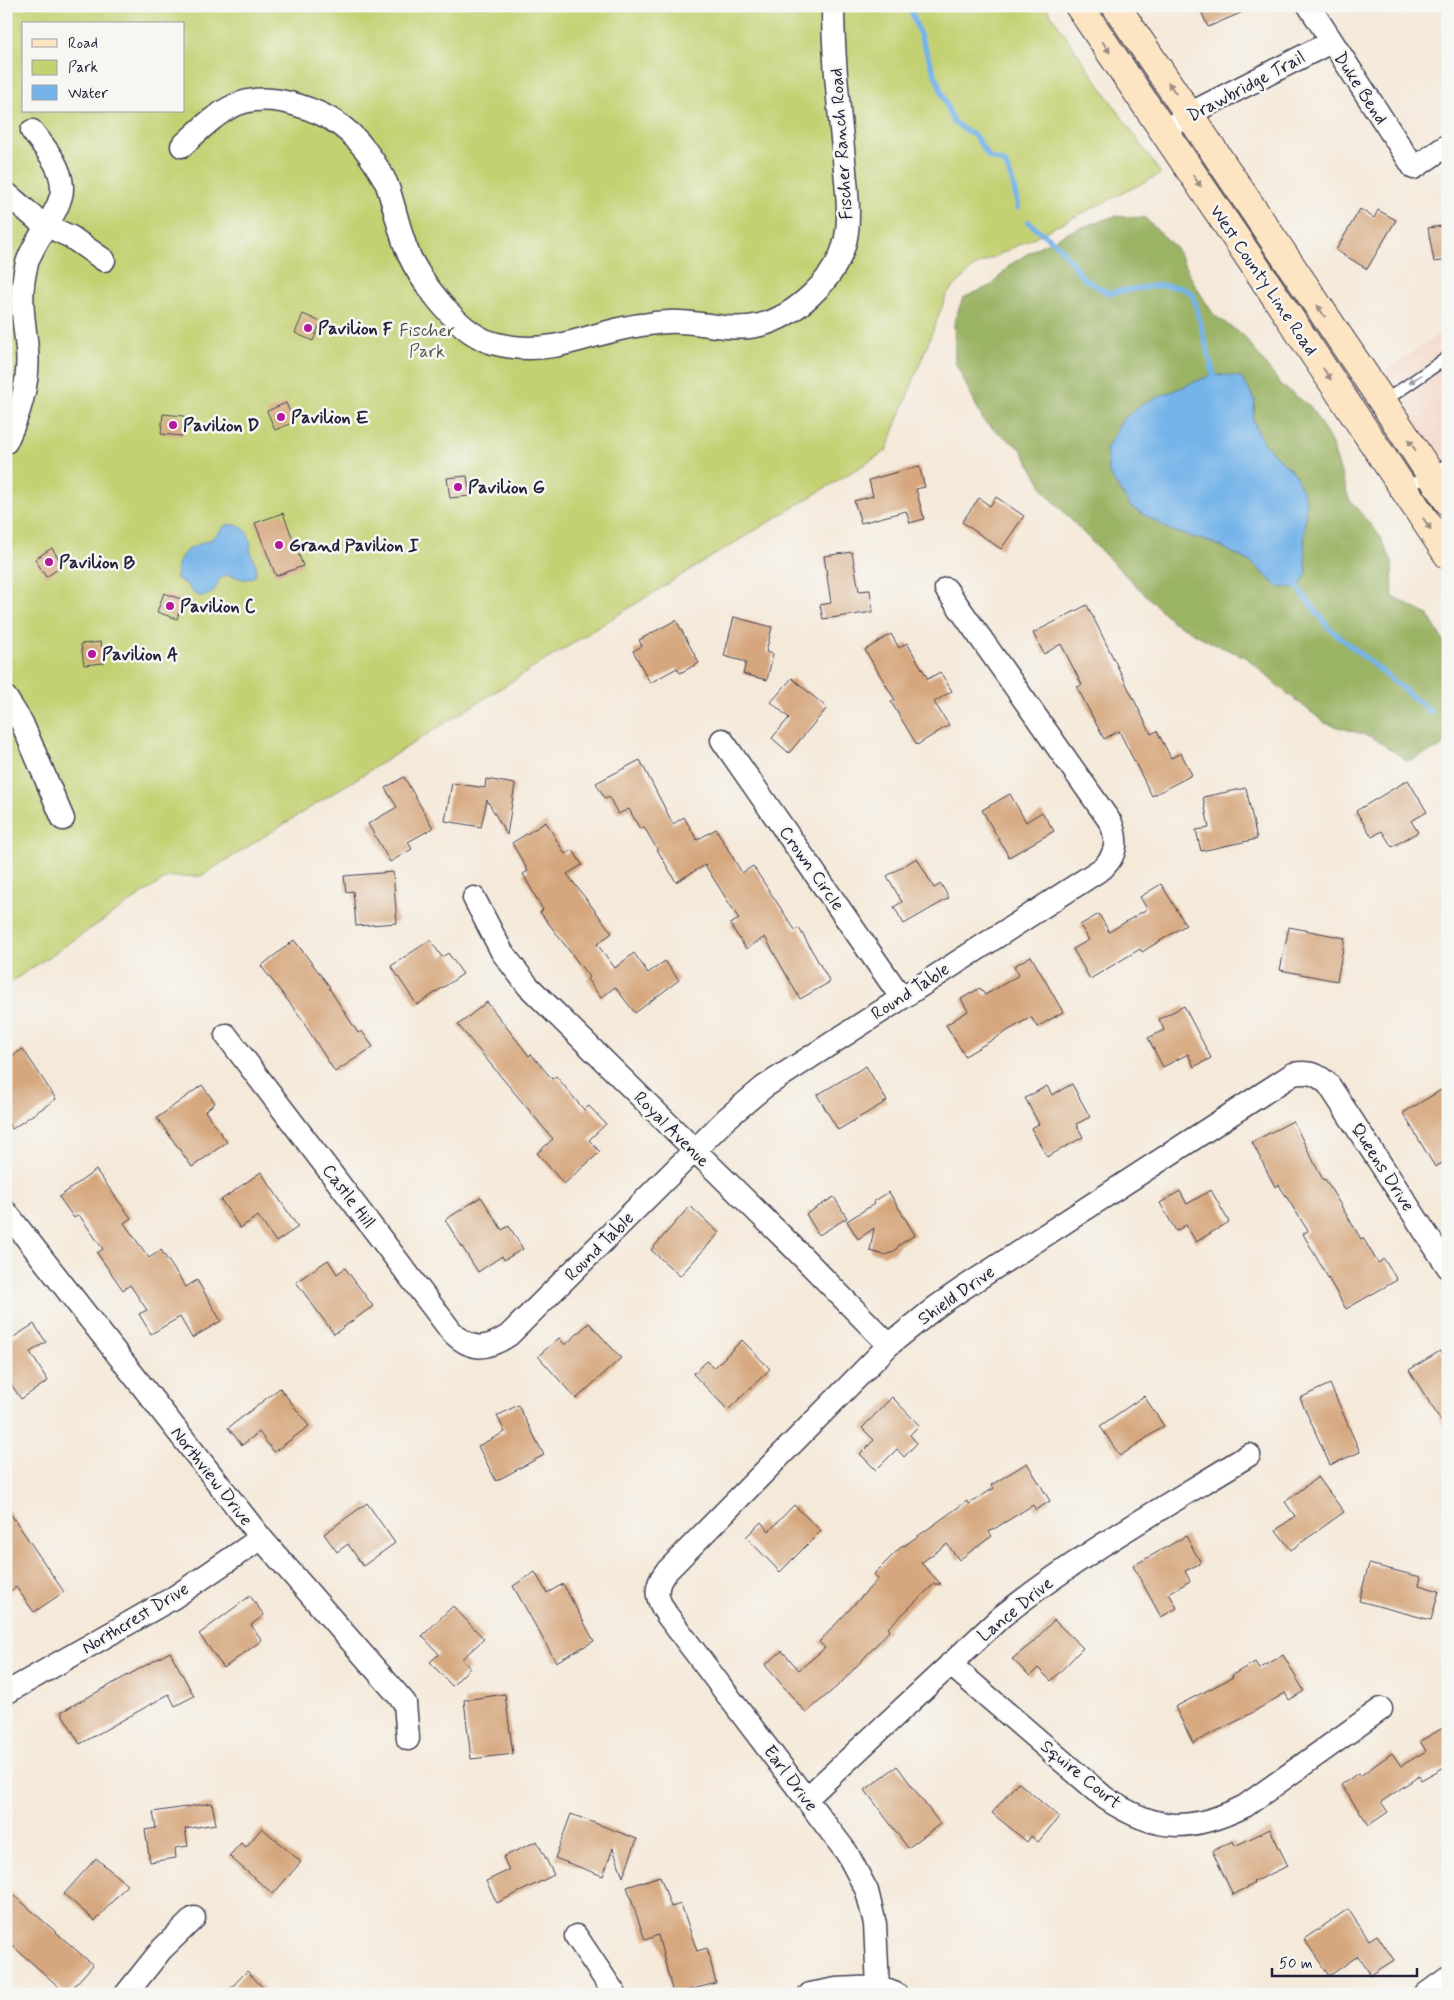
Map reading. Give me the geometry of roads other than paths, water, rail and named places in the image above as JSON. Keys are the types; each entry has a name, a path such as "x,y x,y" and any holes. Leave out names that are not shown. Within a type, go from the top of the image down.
{"main road":[{"name":"West County Line Road","path":"1079,6 1448,555"},
{"name":"West County Line Road","path":"1116,6 1383,402 1439,469 1448,501"}],"street":[{"name":"Fischer Ranch Road","path":"182,146 210,120 232,105 265,98 284,101 310,109 348,129 365,149 386,181 408,253 436,300 459,323 476,336 495,345 530,349 563,346 626,327 669,321 736,329 762,325 786,314 812,295 831,272 844,245 848,208 833,38 833,6"},
{"name":"Duke Bend","path":"1309,6 1414,168 1448,145"},
{"name":"Drawbridge Trail","path":"1164,132 1189,114 1331,42"},
{"path":"6,442 16,421 24,395 27,372 27,350 21,307 23,284 31,252 60,200 62,190 61,180 52,157 32,131"},
{"path":"6,193 46,226 71,237 104,260"},
{"name":"Round Table","path":"479,1347 489,1346 510,1335 726,1119 764,1087 1103,868 1111,860 1116,847 1115,833 1111,823 946,589"},
{"path":"6,698 22,723 63,819"},
{"name":"Crown Circle","path":"722,740 901,997"},
{"name":"Royal Avenue","path":"474,898 502,952 528,986 790,1244 889,1345"},
{"name":"Castle Hill","path":"226,1035 451,1332 467,1345 479,1347"},
{"name":"Queens Drive","path":"1313,1073 1329,1085 1448,1267"},
{"name":"Shield Drive","path":"656,1590 665,1573 889,1345 936,1307 1293,1074 1313,1073"},
{"name":"Northview Drive","path":"6,1212 261,1538 406,1702 408,1739"},
{"name":"Lance Drive","path":"807,1798 1001,1617 1044,1583 1249,1455"},
{"name":"Northcrest Drive","path":"10,1684 173,1598 261,1538"},
{"name":"Earl Drive","path":"656,1590 658,1598 668,1616 847,1853 867,1891 887,1990"},
{"name":"Squire Court","path":"950,1664 1105,1798 1124,1810 1148,1820 1173,1826 1193,1825 1222,1817 1245,1806 1381,1709"},
{"path":"126,1994 162,1948 194,1918"},
{"path":"576,1936 615,1994"},
{"path":"1426,1994 1448,1978"},
{"path":"810,1994 836,1989 887,1990"}],"lane":[{"path":"1383,402 1448,357"},
{"path":"1404,489 1439,469"}],"water":[{"path":"1214,374 1241,377 1255,400 1253,421 1264,444 1295,474 1306,500 1304,542 1307,572 1299,588 1278,587 1252,563 1214,543 1172,531 1131,507 1109,474 1106,449 1123,419 1144,403"},
{"path":"226,525 242,527 249,536 251,553 256,566 255,576 244,579 227,575 219,579 214,590 208,595 200,596 195,594 187,585 176,578 177,568 182,556 196,545 213,538"}],"waterway":[{"path":"909,6 953,122 975,136 989,157 1005,163 1013,183 1018,208"},
{"path":"1028,222 1059,246 1083,278 1108,293 1161,285 1183,288 1193,295 1215,380"},
{"path":"1295,584 1329,628 1431,712"}],"place":[{"name":"Pavilion F","path":"308,328"},
{"name":"Pavilion E","path":"281,417"},
{"name":"Pavilion D","path":"173,425"},
{"name":"Pavilion G","path":"458,487"},
{"name":"Grand Pavilion I","path":"279,545"},
{"name":"Pavilion B","path":"49,562"},
{"name":"Pavilion C","path":"170,606"},
{"name":"Pavilion A","path":"92,654"}],"park label":[{"name":"Fischer Park","path":"427,340"}]}
